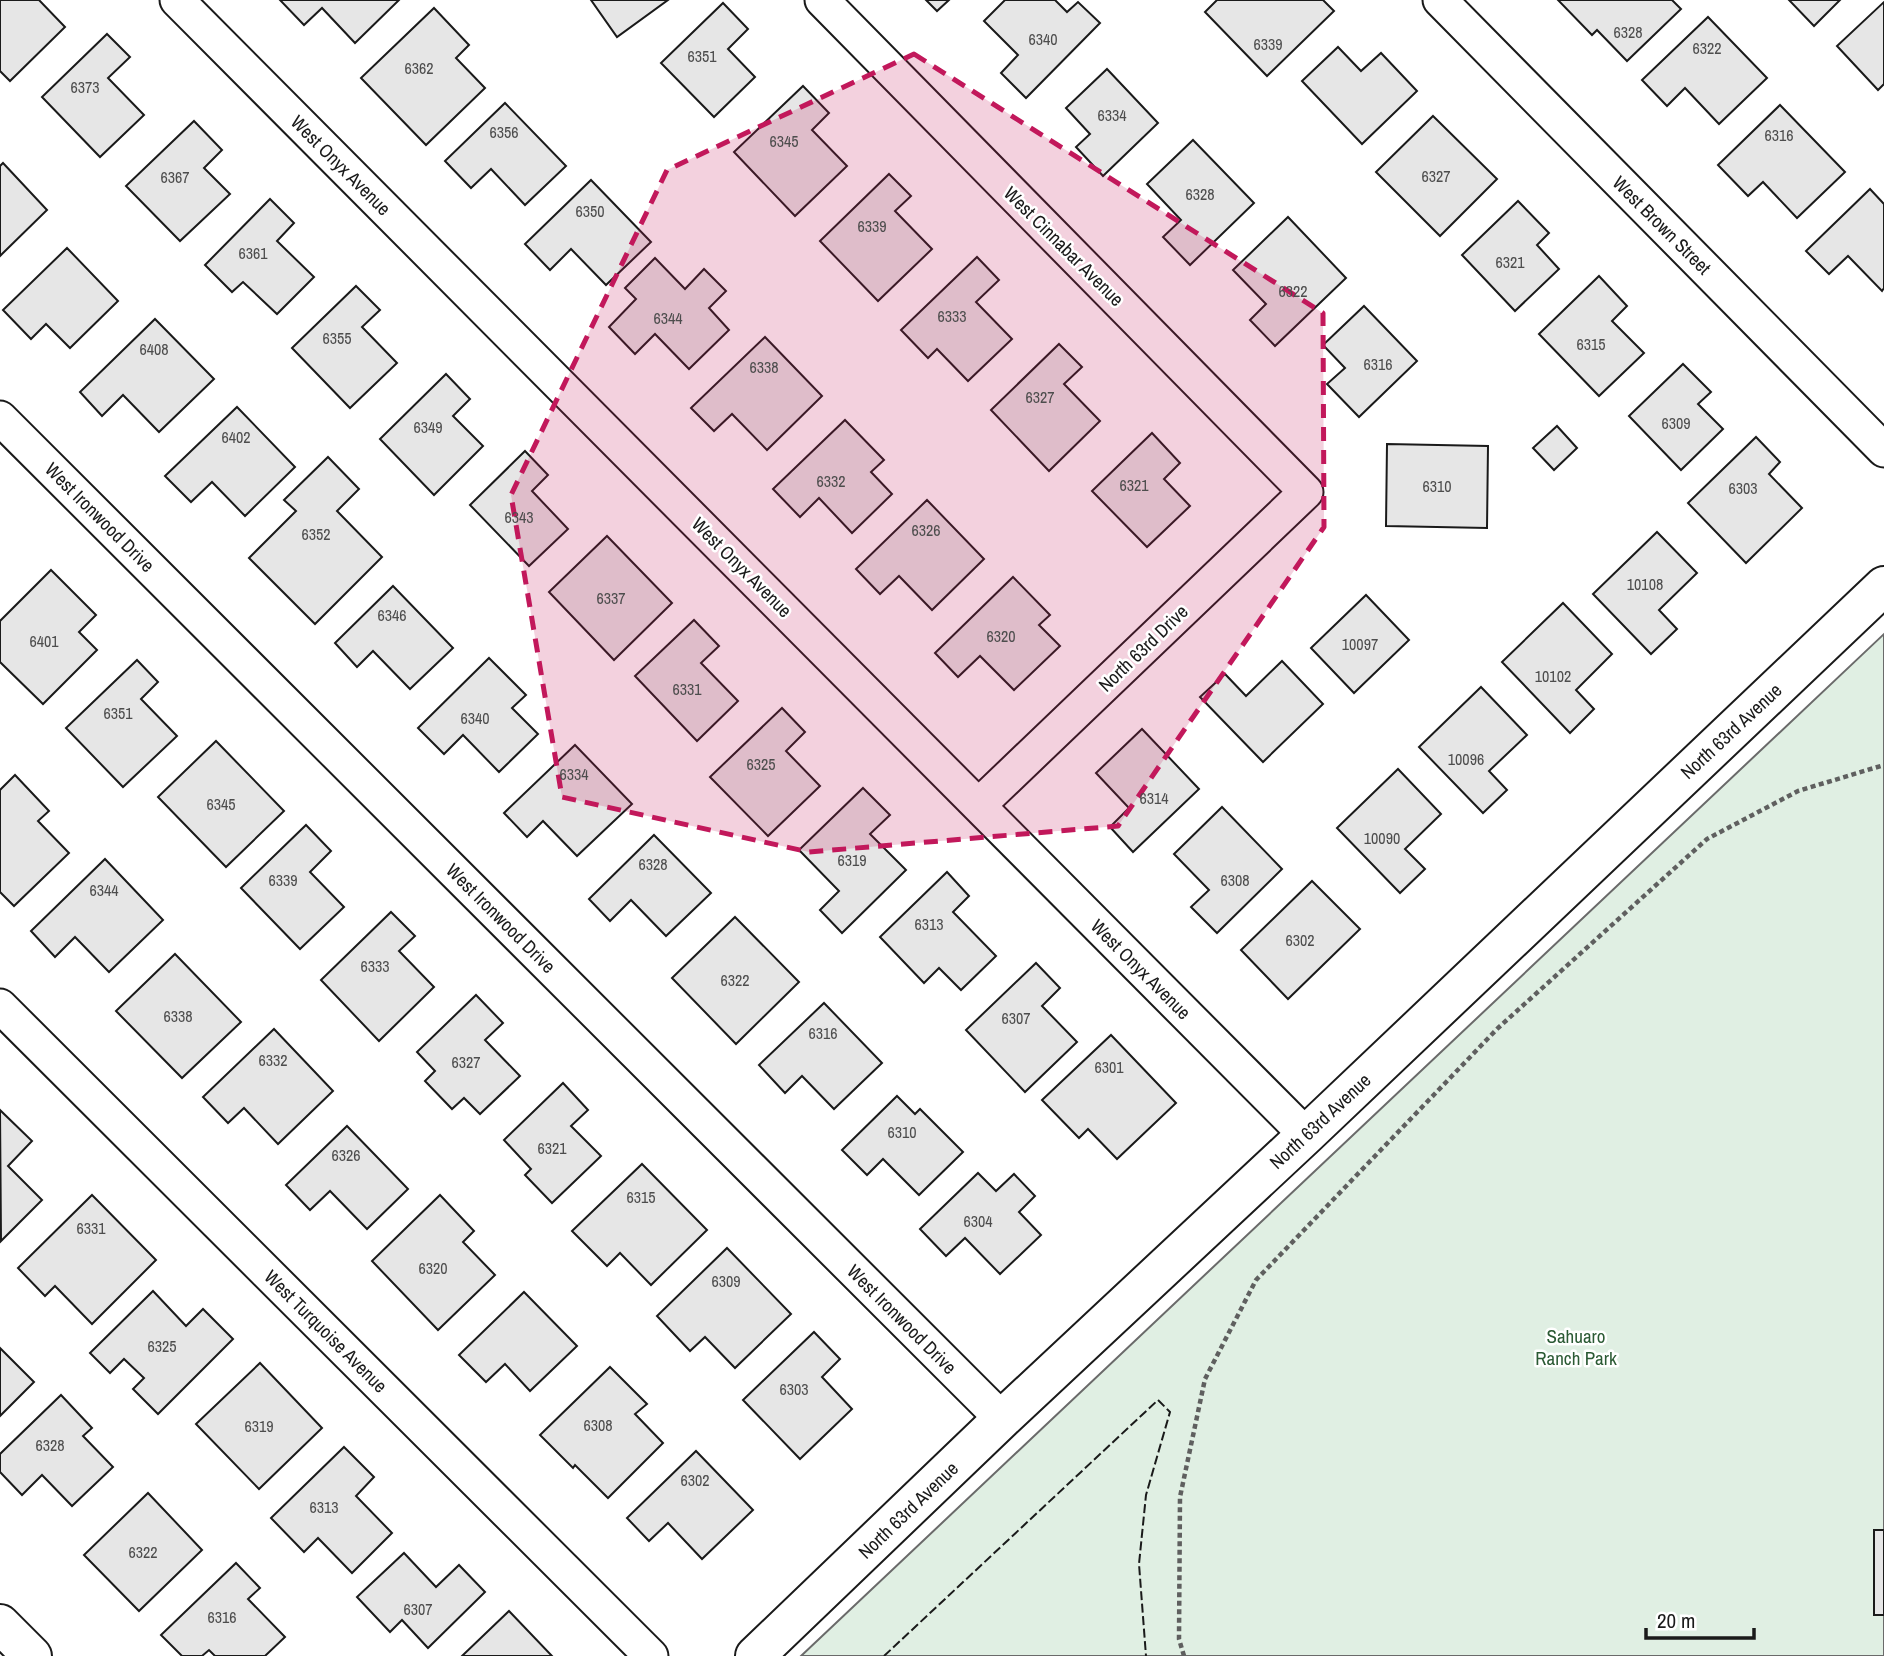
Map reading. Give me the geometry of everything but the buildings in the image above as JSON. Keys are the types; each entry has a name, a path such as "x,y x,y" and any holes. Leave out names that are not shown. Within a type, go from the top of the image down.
{"street":[{"name":"West Onyx Avenue","path":"177,0 1306,1135"},
{"name":"West Cinnabar Avenue","path":"822,0 1306,492"},
{"name":"West Brown Street","path":"1440,0 1884,450"},
{"name":"West Ironwood Drive","path":"0,418 1002,1419"},
{"name":"North 63rd Drive","path":"979,805 1306,492"},
{"name":"North 63rd Avenue","path":"755,1656 1002,1419 1306,1135 1884,586"},
{"name":"West Turquoise Avenue","path":"0,1006 651,1656"},
{"path":"0,1624 32,1656"}],"path":[{"path":"1184,1656 1179,1639 1180,1497 1205,1379 1255,1280 1499,1028 1707,839 1798,790 1884,765"}],"highlighted area":[{"path":"914,54 1323,313 1324,527 1118,826 809,852 562,797 511,495 667,170"}],"green space":[{"name":"Sahuaro Ranch Park","path":"1884,634 1884,1656 801,1656"}],"fence":[{"path":"884,1656 1158,1400 1170,1412 1146,1495 1139,1564 1146,1656"}]}
